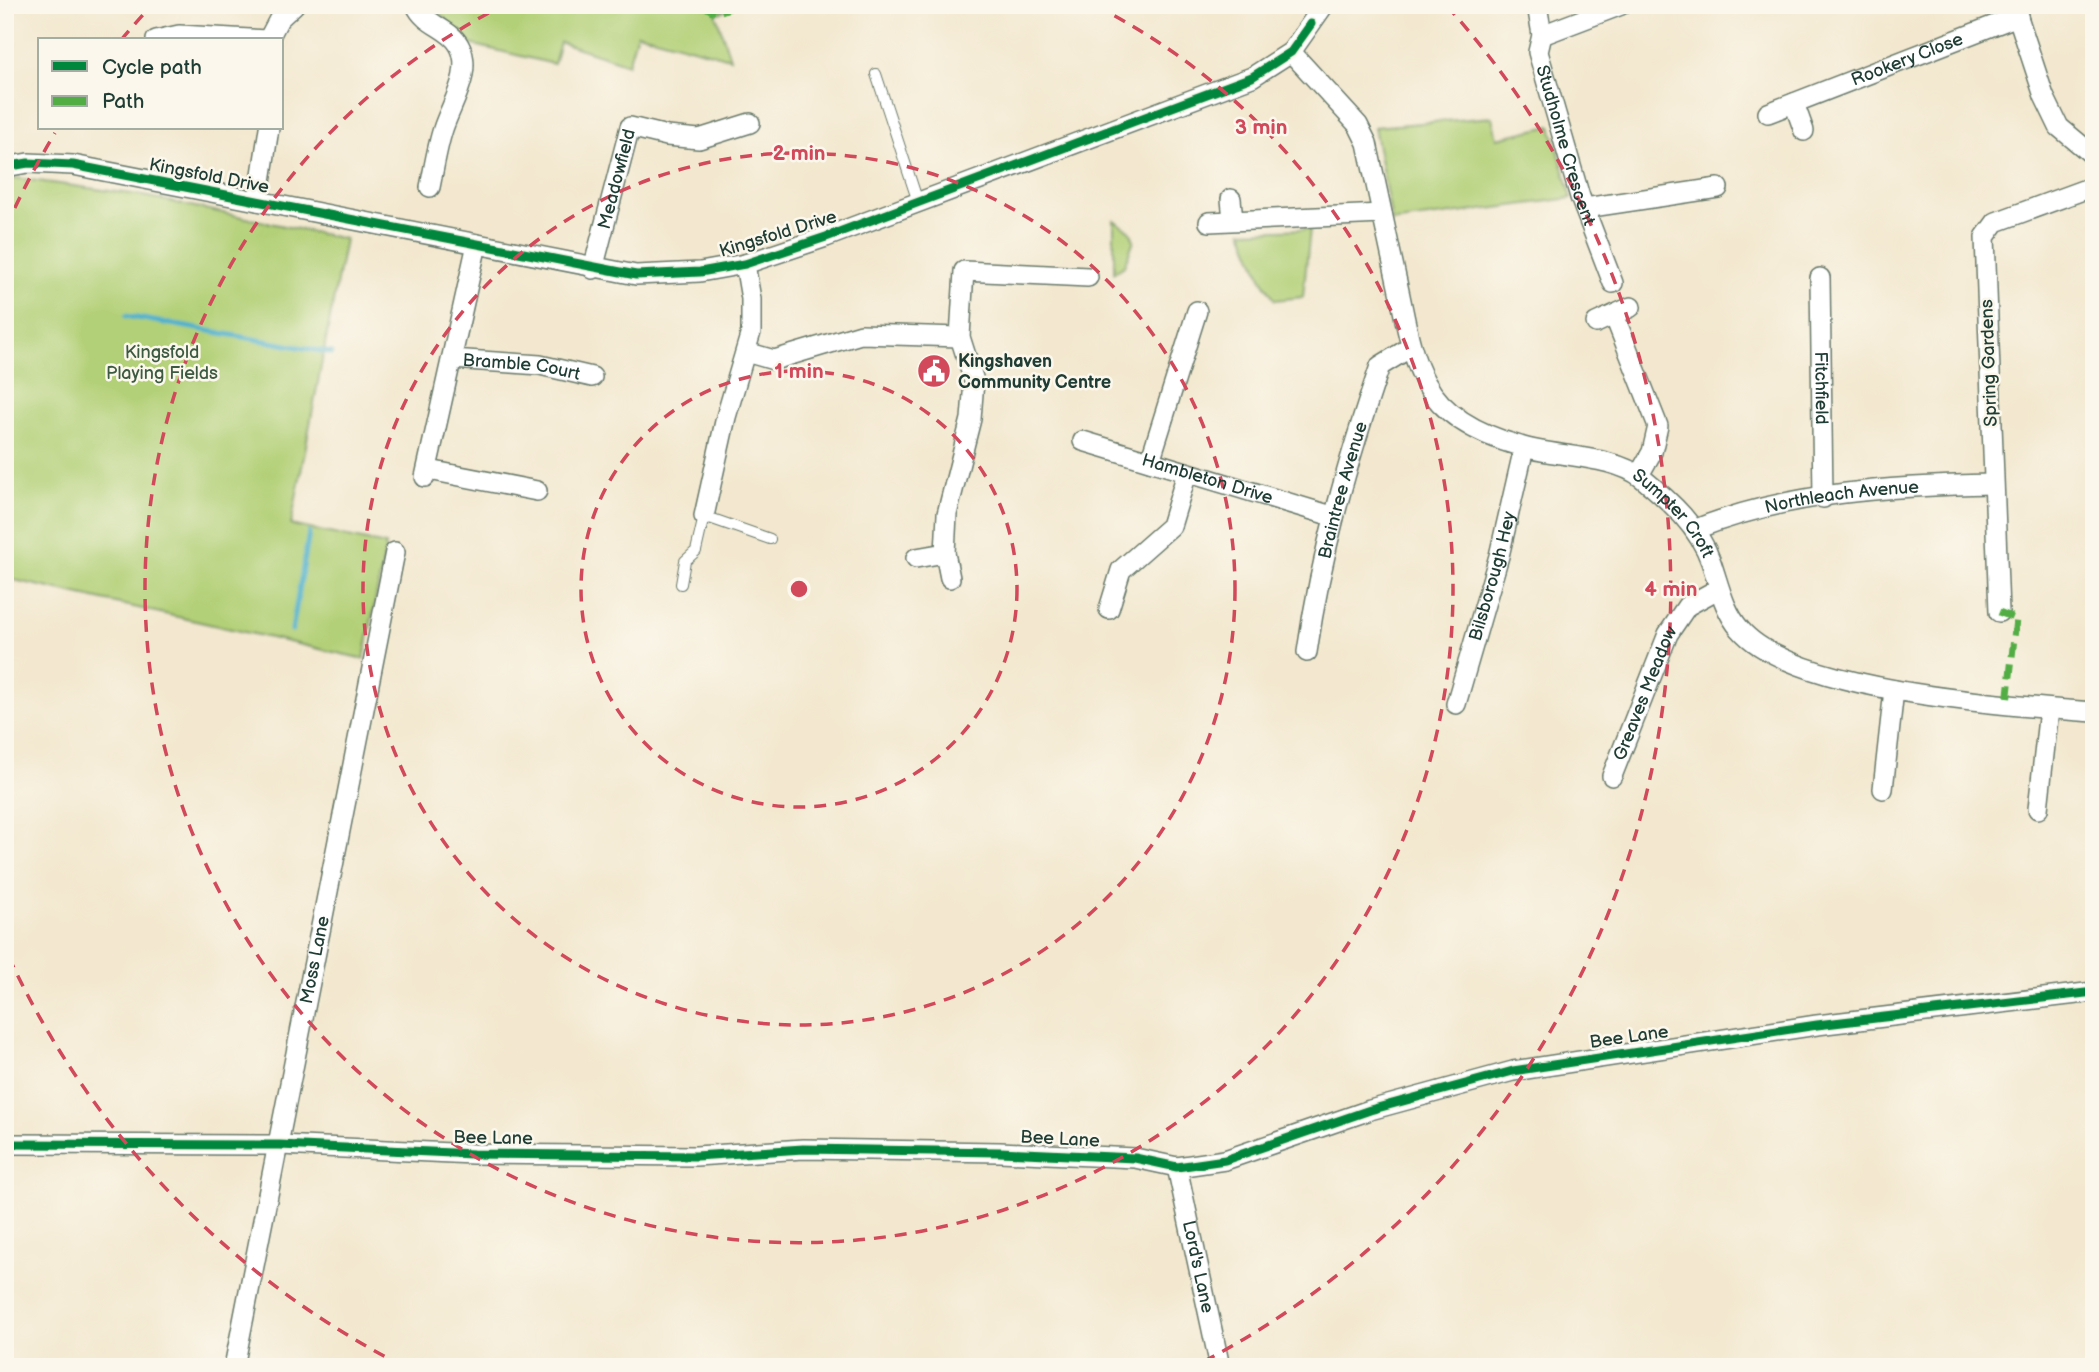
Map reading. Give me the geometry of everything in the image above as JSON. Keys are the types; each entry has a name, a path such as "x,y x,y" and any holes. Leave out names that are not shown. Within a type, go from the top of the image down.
{"street":[{"path":"268,38 279,19 294,5"},
{"path":"416,5 430,23 458,43 464,58 461,79 443,129 429,187"},
{"name":"Kingsfold Drive","path":"5,167 28,163 73,165 593,269 636,275 700,272 745,264 1252,77 1291,52 1324,5"},
{"name":"Studholme Crescent","path":"1537,5 1542,35 1538,52 1585,208 1613,283"},
{"path":"1542,35 1621,5"},
{"path":"2016,10 2044,96 2059,127 2094,156"},
{"name":"Rookery Close","path":"1768,113 2016,10"},
{"path":"165,38 179,35 232,38"},
{"name":"Sumpter Croft","path":"1291,52 1359,125 1367,143 1411,347 1426,385 1462,423 1493,438 1524,448 1616,465 1639,475 1696,529 1711,562 1718,589 1737,627 1754,645 1797,666 1894,690 2094,712"},
{"path":"1794,103 1804,131"},
{"name":"Meadowfield","path":"593,269 630,127 667,136 699,139 750,123"},
{"path":"258,201 270,130"},
{"name":"Spring Gardens","path":"1999,612 1984,237 1996,222 2094,186"},
{"path":"1585,208 1718,188"},
{"path":"1231,199 1233,220"},
{"path":"1209,222 1382,214"},
{"name":"Bramble Court","path":"477,244 427,473 537,491"},
{"path":"704,516 726,417 751,332 751,299 745,264"},
{"path":"950,578 945,553 947,514 971,419 974,381 960,337 964,271 1088,277"},
{"name":"Fitchfield","path":"1820,278 1823,498"},
{"path":"1150,461 1197,311"},
{"path":"1596,323 1623,311 1658,426 1652,452 1639,475"},
{"path":"746,352 774,360 861,334 960,337"},
{"name":"Braintree Avenue","path":"1307,652 1316,583 1332,516 1380,366 1411,347"},
{"name":"Bramble Court","path":"452,359 540,365 592,377"},
{"name":"Hambleton Drive","path":"1083,441 1332,516"},
{"name":"Bilsborough Hey","path":"1456,704 1499,556 1524,448"},
{"path":"1109,609 1121,570 1171,526 1186,474"},
{"name":"Northleach Avenue","path":"1696,529 1729,516 1888,488 1993,484"},
{"name":"Moss Lane","path":"234,1367 395,552"},
{"path":"916,558 945,553"},
{"name":"Greaves Meadow","path":"1612,776 1668,634 1687,606 1718,589"},
{"path":"1883,789 1894,690"},
{"path":"2038,809 2049,709"},
{"name":"Bee Lane","path":"5,1144 279,1144 487,1154 696,1156 803,1150 1000,1152 1135,1158 1177,1167 1225,1160 1370,1110 1513,1071 1817,1025 2094,992"},
{"name":"Lord's Lane","path":"1177,1167 1220,1367"}],"lane":[{"path":"876,74 918,202"},
{"path":"681,584 685,561 696,551 704,516 770,539"}],"green space":[{"path":"431,5 718,5 725,11 716,14 730,58 637,33 628,64 560,42 554,64 470,44"},
{"path":"1492,117 1497,138 1551,126 1572,198 1392,222 1374,127"},
{"name":"Kingsfold Playing Fields","path":"16,178 139,195 345,239 291,525 386,545 364,659 5,578 5,184"},
{"path":"1114,220 1130,231 1134,240 1124,266 1114,272"},
{"path":"1310,229 1303,297 1275,300 1261,277 1242,231"}],"waterway":[{"path":"126,316 332,353"},
{"path":"292,630 309,533"}],"marked path":[{"path":"703,5 715,13 738,5"},
{"path":"1999,612 2016,619 2007,704"}],"cycle path":[{"path":"5,167 28,163 73,165 636,275 700,272 745,264 826,237 1252,77 1291,52 1311,24"},
{"path":"5,1144 280,1145 473,1154 696,1156 803,1149 1000,1152 1135,1158 1177,1167 1225,1160 1370,1110 1513,1071 1817,1025 2094,992"}],"place":[{"name":"Kingshaven Community Centre","path":"934,371"}]}
